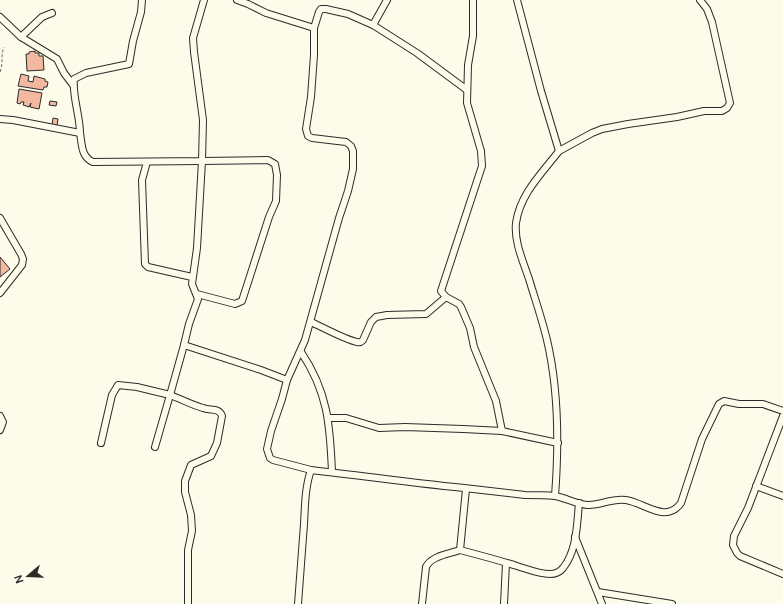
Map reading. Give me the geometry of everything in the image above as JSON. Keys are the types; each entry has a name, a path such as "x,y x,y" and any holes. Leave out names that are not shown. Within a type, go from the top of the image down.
{"street":[{"path":"142,0 141,12 133,41 129,64 86,72 74,79 73,86 80,121 80,133 84,153 88,160 93,162 268,160 275,164 277,189 276,201 269,217 242,301 235,304 197,294"},
{"path":"155,447 184,345 188,324 198,299 192,286 192,277 197,248 203,120 194,38 204,0"},
{"path":"237,0 266,13 314,28"},
{"path":"373,25 387,0"},
{"path":"474,0 473,36 468,65 467,90 470,115 483,160 441,291 446,297 459,304 470,328 474,347 496,401 502,432"},
{"path":"516,0 559,151"},
{"path":"555,496 558,444 555,385 547,340 538,305 519,249 516,223 522,202 529,189 559,151 592,133 602,129 628,124 704,112 722,111 727,108 730,103 712,22 707,9 700,0"},
{"path":"467,90 417,53 373,25 348,14 326,9 321,9 319,12 314,28 313,72 306,133 312,138 346,142 351,146 353,151 353,170 311,322 301,352 287,380 282,400 271,431 267,450 270,458 311,470 466,489 555,496 592,505 610,500 629,501 658,511 672,512 681,503 702,439 719,404 724,401 739,404 763,404 783,411"},
{"path":"21,37 42,17 52,13"},
{"path":"0,17 21,37 57,59 73,86"},
{"path":"0,119 13,120 80,133"},
{"path":"147,162 142,180 145,264 148,267 192,277"},
{"path":"0,218 23,259 22,265 0,293"},
{"path":"311,322 342,336 360,342 363,340 373,319 387,315 426,314 446,297"},
{"path":"184,345 287,380"},
{"path":"301,352 311,367 320,387 328,418 332,472"},
{"path":"101,443 112,395 118,385 136,387 170,395 204,409 221,412 222,416 217,443 211,456 191,465 184,481 185,492 191,515 192,531 188,550 188,604"},
{"path":"0,416 3,422 0,430"},
{"path":"783,416 756,486 734,536 734,545 740,556 783,574"},
{"path":"328,418 346,418 379,428 405,427 502,432 558,444"},
{"path":"298,604 305,499 311,470"},
{"path":"756,486 783,496"},
{"path":"460,550 466,489"},
{"path":"422,604 426,567 428,563 433,559 460,550 535,571 556,574 564,567 571,553 575,537 579,503"},
{"path":"575,537 602,604"},
{"path":"504,604 506,563"},
{"path":"598,592 672,604"}],"path":[{"path":"0,72 3,62 1,54 4,47"}],"building":[{"path":"35,51 35,53 39,53 39,56 43,56 44,70 27,71 26,54"},
{"path":"21,74 29,76 28,81 33,82 34,76 45,79 45,81 48,82 47,87 44,87 43,90 18,86"},
{"path":"19,89 42,93 39,109 30,107 31,103 29,107 23,105 24,102 21,102 20,104 17,103"},
{"path":"50,101 57,102 56,106 49,105"},
{"path":"53,118 58,119 57,126 52,125"},
{"path":"0,257 10,269 0,277"}]}
